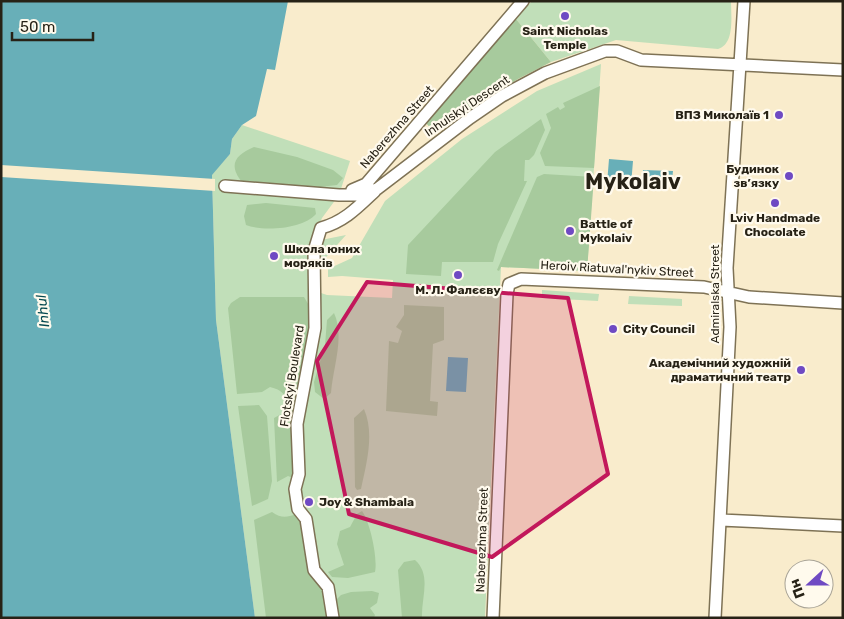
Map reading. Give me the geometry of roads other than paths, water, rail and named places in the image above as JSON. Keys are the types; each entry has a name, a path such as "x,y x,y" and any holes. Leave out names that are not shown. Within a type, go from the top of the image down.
{"street":[{"name":"Naberezhna Street","path":"225,186 339,195 366,184 523,1"},
{"name":"Admiralska Street","path":"715,618 730,327 727,268 744,1"},
{"name":"Inhulskyi Descent","path":"339,195 356,195 376,190 470,118 521,85 578,60 605,51 617,51 641,60 740,64"},
{"path":"740,64 843,70"},
{"name":"Flotskyi Boulevard","path":"333,618 328,587 314,570 306,519 298,509 295,489 299,474 297,424 314,328 314,251 321,228 332,225 352,214 376,190"},
{"name":"Heroiv Riatuval'nykiv Street","path":"509,284 521,279 586,281 708,288 749,297 843,303"},
{"name":"Naberezhna Street","path":"493,618 507,294 509,284"},
{"path":"721,520 843,526"}],"water":[{"name":"Inhul","path":"1,1 288,1 275,70 267,69 256,116 242,125 232,139 230,154 212,175 216,320 255,618 1,618"},
{"path":"609,159 633,161 631,185 607,184"},
{"path":"643,170 673,171 672,180 642,179"},
{"path":"448,357 468,358 466,392 446,391"}],"place":[{"name":"Saint Nicholas Temple","path":"565,16"},
{"name":"ВПЗ Миколаїв 1","path":"779,115"},
{"name":"Будинок зв’язку","path":"789,176"},
{"name":"Lviv Handmade Chocolate","path":"775,203"},
{"name":"Battle of Mykolaiv","path":"570,231"},
{"name":"Школа юних моряків","path":"274,256"},
{"name":"М. Л. Фалєєву","path":"458,275"},
{"name":"City Council","path":"613,329"},
{"name":"Академічний художній драматичний театр","path":"801,370"},
{"name":"Joy & Shambala","path":"309,502"}],"district":[{"name":"Mykolaiv","path":"633,181"}]}
